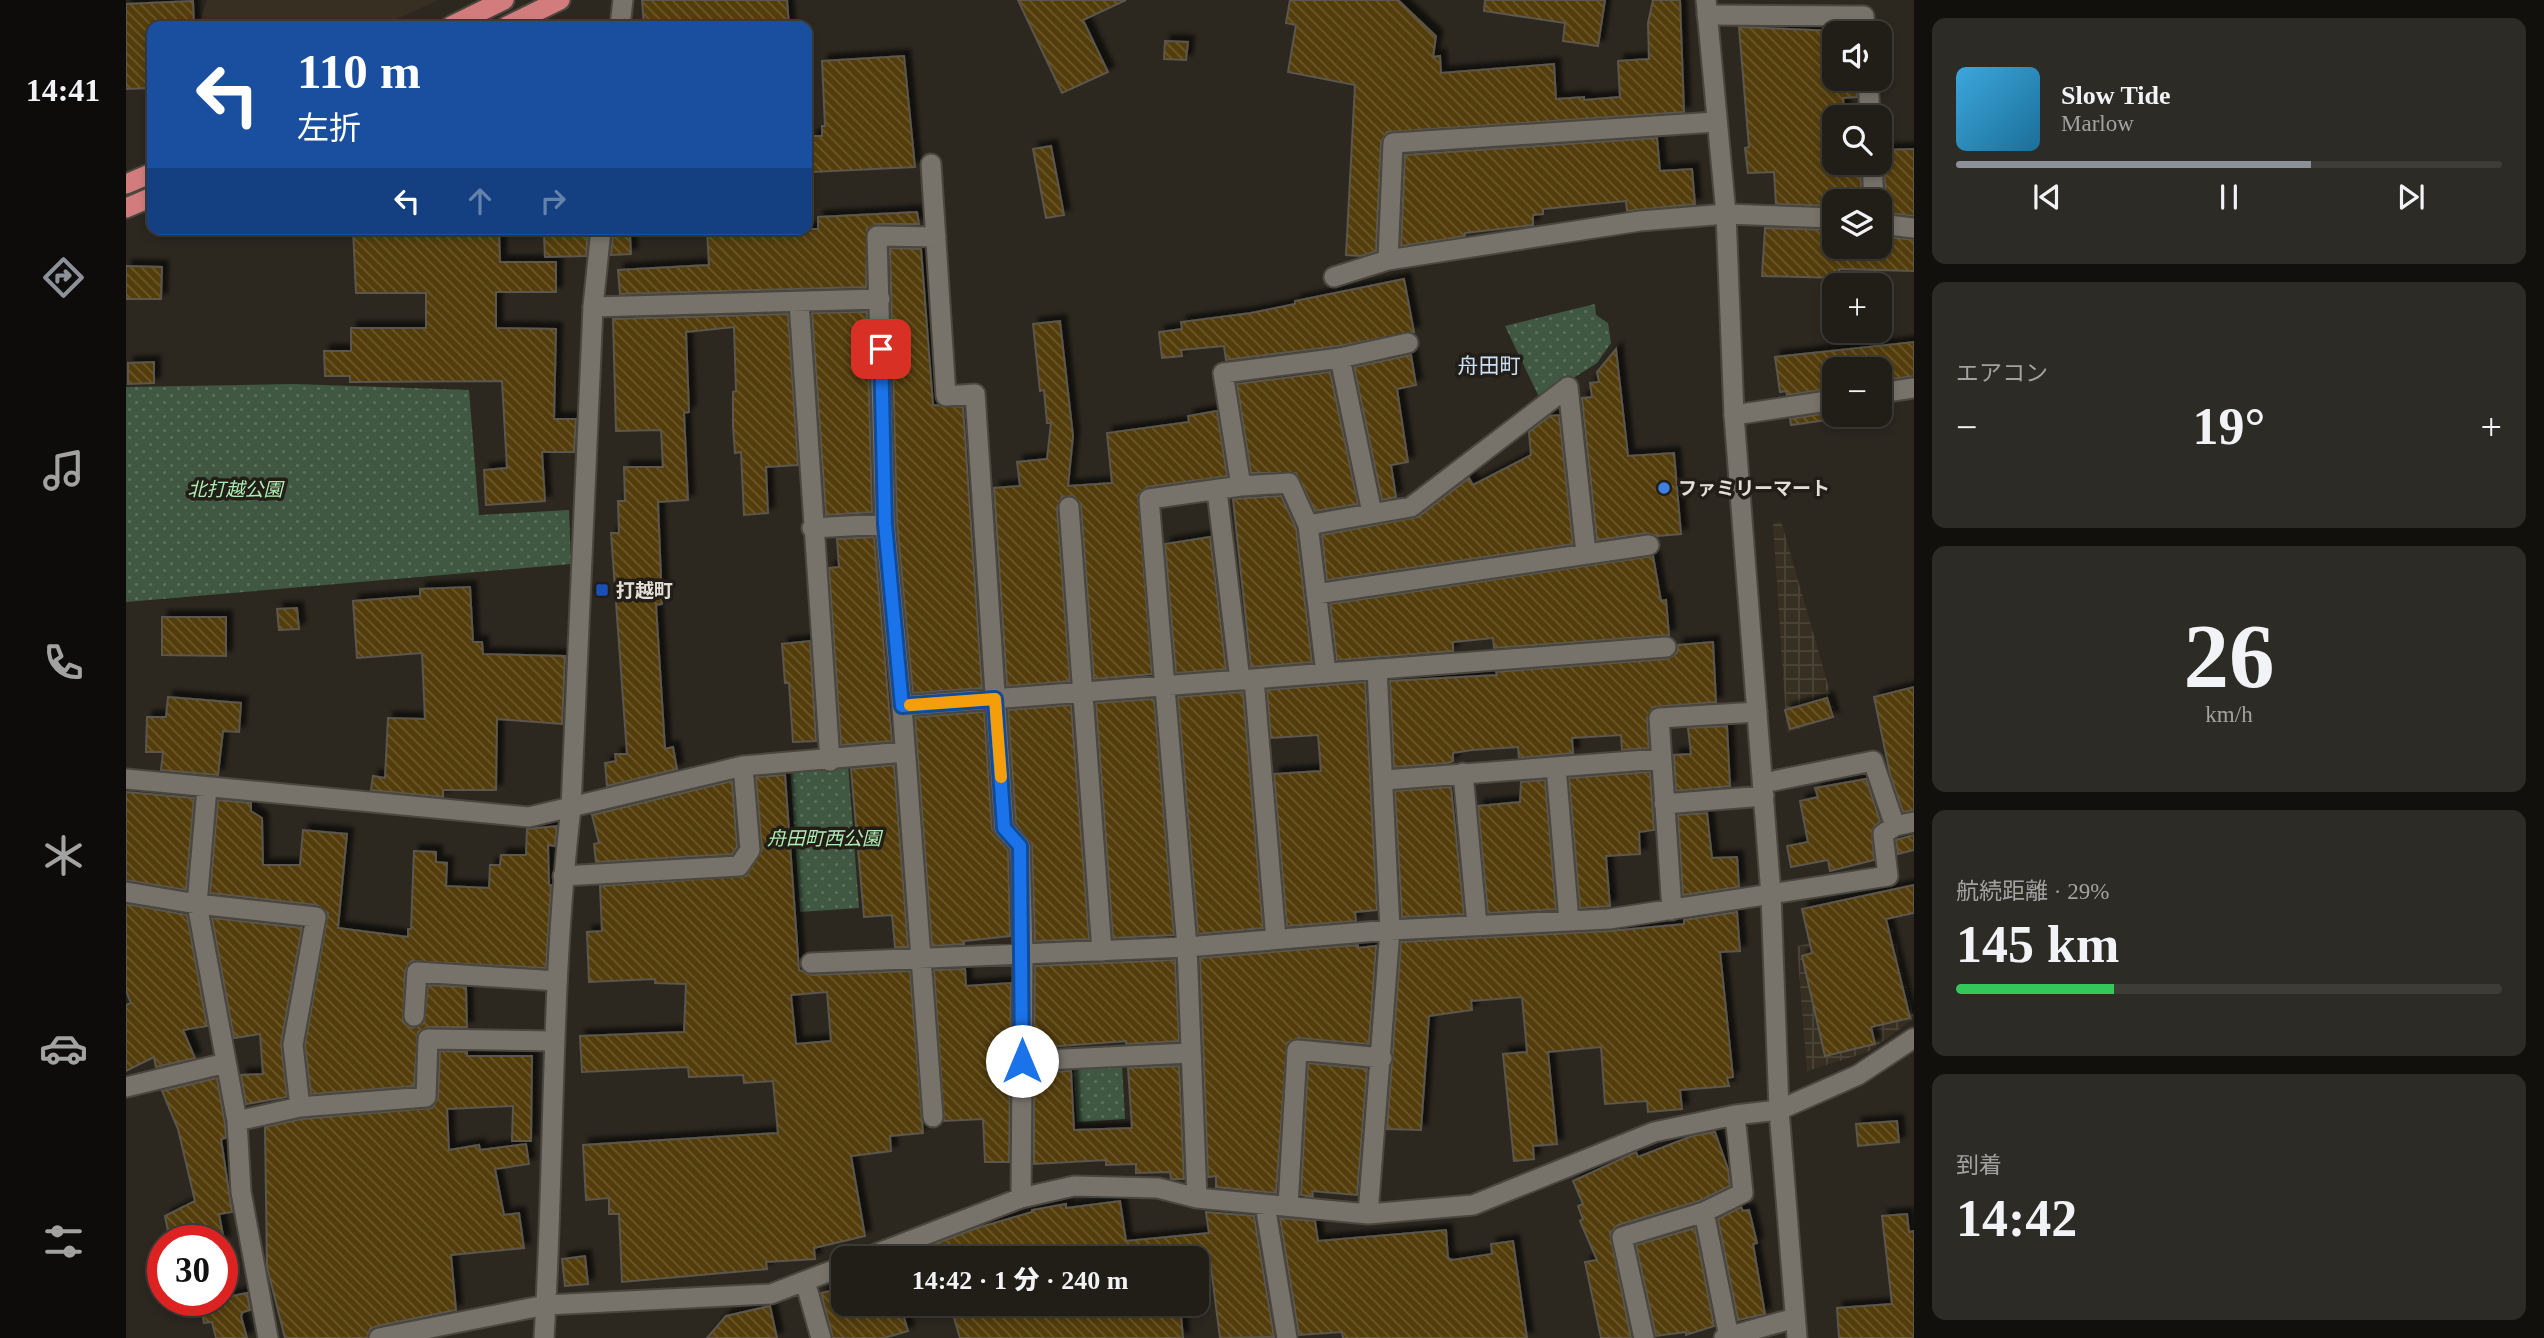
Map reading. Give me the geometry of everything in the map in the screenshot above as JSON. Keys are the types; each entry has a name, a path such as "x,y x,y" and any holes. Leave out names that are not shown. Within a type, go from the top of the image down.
{"highway":[{"path":"461,21 504,0"},
{"path":"517,21 560,0"},
{"path":"126,184 147,175"},
{"path":"126,208 147,199"}],"street":[{"path":"621,21 623,0"},
{"path":"1797,1338 1779,1110 1771,895 1734,415 1726,214 1706,8 1864,16 1864,21"},
{"path":"1388,261 1393,143 1716,122"},
{"path":"931,164 946,396 975,394 1004,828 1020,846 1023,954 1021,1198"},
{"path":"1334,277 1388,261 1640,221 1726,214 1822,218"},
{"path":"1892,225 1914,228"},
{"path":"544,1338 557,981 563,876 571,808 593,307 600,235"},
{"path":"933,1117 902,706 885,524 877,236 936,237"},
{"path":"593,307 880,299"},
{"path":"799,302 812,528 830,761"},
{"path":"1241,486 1223,373 1340,358 1408,343"},
{"path":"1340,358 1372,513"},
{"path":"1308,525 1411,507 1568,387 1586,553"},
{"path":"1892,391 1914,388"},
{"path":"1734,415 1822,402"},
{"path":"1198,1198 1187,947 1149,499 1241,486 1289,483 1308,525 1326,673"},
{"path":"1217,491 1247,679 1276,939"},
{"path":"1069,507 1085,692 1102,951"},
{"path":"812,528 885,524"},
{"path":"1316,594 1649,545"},
{"path":"902,706 1666,647"},
{"path":"1368,1214 1390,930 1385,780 1377,669"},
{"path":"1672,910 1659,718 1757,712"},
{"path":"126,779 529,817 743,766 830,761 905,752"},
{"path":"1385,780 1660,758"},
{"path":"811,962 1187,947 1390,930 1569,921 1672,910 1888,876 1884,834 1904,824 1873,761 1763,790 1664,804"},
{"path":"563,876 739,866 750,850 743,766"},
{"path":"1556,766 1569,921"},
{"path":"1462,774 1477,925"},
{"path":"207,788 197,904 237,1121 241,1192 268,1338"},
{"path":"126,891 197,904 316,917 293,1045 300,1107"},
{"path":"414,1016 417,972 557,981"},
{"path":"896,1246 1021,1198 1074,1186 1158,1188 1198,1198 1368,1214 1473,1205 1654,1132 1735,1115 1779,1110 1858,1075 1914,1038"},
{"path":"237,1121 300,1107 426,1097 428,1039 554,1041"},
{"path":"1288,1206 1297,1049 1382,1058"},
{"path":"1022,1061 1191,1053"},
{"path":"126,1087 226,1063"},
{"path":"1644,1338 1622,1237 1704,1212 1743,1193 1735,1115"},
{"path":"1265,1205 1287,1338"},
{"path":"1704,1212 1726,1337 1795,1318"},
{"path":"379,1338 546,1305 771,1294 831,1271"},
{"path":"805,1281 821,1338"}],"shaded area":[{"path":"207,0 438,0 393,21 200,21"},
{"path":"1781,521 1837,716 1787,733 1773,524"},
{"path":"1893,928 1914,1018 1868,1052 1807,1071 1797,946"}],"green space":[{"path":"1595,304 1596,315 1608,323 1611,343 1597,363 1540,399 1505,326"},
{"name":"北打越公園","path":"294,384 469,390 479,515 569,510 571,564 126,602 126,387"},
{"name":"舟田町西公園","path":"848,764 859,908 800,912 790,768"},
{"path":"1122,1065 1125,1119 1077,1122 1073,1068"}],"building":[{"path":"642,0 787,0 789,21 644,21"},
{"path":"1018,0 1126,0 1083,20 1108,72 1062,93"},
{"path":"1290,0 1398,0 1436,36 1433,57 1440,56 1441,73 1554,64 1556,99 1584,97 1584,100 1620,97 1618,61 1649,59 1648,23 1653,0 1680,0 1684,112 1387,132 1381,142 1376,251 1361,256 1346,255 1355,85 1288,72 1296,25 1286,23"},
{"path":"1485,0 1605,0 1598,46 1563,41 1565,23 1484,11"},
{"path":"193,1 194,21 147,21 147,88 126,89 126,4"},
{"path":"1739,27 1822,30 1822,91 1857,91 1857,97 1843,98 1844,105 1822,105 1822,175 1861,175 1861,189 1822,189 1822,206 1776,204 1774,172 1748,173 1745,148 1749,147"},
{"path":"1165,41 1188,42 1186,60 1164,59"},
{"path":"904,56 915,167 812,172 812,136 822,136 822,126 825,126 822,61"},
{"path":"1657,138 1660,171 1692,169 1695,204 1627,211 1626,201 1543,209 1543,214 1533,215 1533,225 1465,233 1465,236 1401,246 1405,155"},
{"path":"1051,146 1064,215 1046,218 1033,149"},
{"path":"1914,149 1914,216 1892,213 1892,189 1885,189 1885,175 1892,175 1892,150"},
{"path":"917,212 919,224 877,224 867,229 866,287 620,294 618,270 709,265 707,235 812,235 812,229 818,229 818,217"},
{"path":"1765,228 1822,230 1822,259 1892,259 1892,237 1914,240 1914,271 1839,269 1839,273 1822,273 1822,278 1762,276"},
{"path":"353,235 499,235 500,262 556,262 556,292 496,292 496,328 556,329 554,419 576,419 574,452 542,452 545,501 486,505 484,470 507,468 502,381 350,382 350,376 325,376 324,351 351,351 351,328 426,328 426,293 356,293"},
{"path":"544,235 588,235 586,256 545,257"},
{"path":"630,235 631,254 611,255 613,236"},
{"path":"890,248 921,249 933,405 963,407 982,688 913,693 897,523"},
{"path":"126,266 162,267 161,299 126,299"},
{"path":"1404,279 1414,332 1338,346 1226,360 1224,346 1181,350 1182,356 1162,358 1159,332 1182,329 1181,322 1251,313 1295,304 1295,301"},
{"path":"867,312 872,512 826,515 812,313"},
{"path":"788,314 798,465 766,467 768,513 744,515 741,452 735,453 733,427 733,392 736,391 734,327 686,332 689,412 684,413 688,500 658,502 662,604 656,605 665,749 673,747 677,769 607,786 605,763 616,761 615,754 627,754 611,533 619,533 618,501 625,501 624,467 663,467 661,430 616,431 613,319"},
{"path":"1060,321 1073,436 1068,486 1112,483 1107,433 1189,422 1188,416 1217,411 1227,476 1147,487 1138,495 1152,674 1094,679 1081,506 1074,496 1062,497 1057,508 1070,681 1007,686 994,488 1020,486 1017,462 1047,459 1051,423 1047,423 1044,390 1040,391 1033,324"},
{"path":"1914,342 1914,376 1892,379 1892,357 1822,357 1822,390 1787,395 1786,391 1780,392 1775,357"},
{"path":"1616,349 1628,456 1674,453 1681,534 1657,536 1647,533 1597,540 1582,398 1592,397 1590,383 1599,382 1597,372"},
{"path":"1411,355 1416,385 1397,389 1408,462 1391,465 1396,497 1382,500 1354,367"},
{"path":"154,362 154,383 128,384 128,363"},
{"path":"1330,372 1358,504 1315,511 1296,473 1251,473 1237,384"},
{"path":"1822,414 1822,421 1791,425 1790,419"},
{"path":"1559,415 1573,544 1327,580 1322,535 1418,517 1469,478 1473,485 1531,455 1529,432 1550,416"},
{"path":"1281,496 1296,528 1312,662 1251,667 1233,499"},
{"path":"874,537 892,741 841,745 829,568 839,567 837,539"},
{"path":"1210,537 1226,669 1176,673 1165,544"},
{"path":"1653,556 1661,601 1666,600 1669,635 1494,648 1493,638 1453,642 1453,651 1337,660 1330,604"},
{"path":"470,587 473,642 482,642 483,654 565,656 562,724 497,719 496,790 443,790 443,797 371,790 373,776 385,778 388,718 425,719 422,653 357,658 353,601 420,596 420,589"},
{"path":"297,608 299,629 279,630 277,609"},
{"path":"162,617 226,617 226,656 162,655"},
{"path":"810,641 816,741 793,742 789,683 785,683 782,644"},
{"path":"1713,642 1716,702 1653,707 1647,718 1649,748 1622,750 1621,735 1572,738 1573,753 1519,758 1518,747 1472,750 1453,753 1453,761 1448,763 1394,767 1390,681 1497,675 1496,672 1667,659 1677,653 1678,645"},
{"path":"1365,682 1377,910 1355,912 1356,921 1287,926 1274,774 1321,771 1318,735 1271,738 1267,690"},
{"path":"1914,687 1914,810 1903,812 1890,774 1874,697"},
{"path":"1243,692 1263,928 1198,934 1178,697"},
{"path":"168,697 241,703 239,732 223,731 218,775 161,770 163,752 146,752 147,717 166,717"},
{"path":"1827,698 1833,717 1790,729 1785,710"},
{"path":"1154,699 1174,935 1113,938 1096,703"},
{"path":"1071,705 1089,939 1035,941 1032,846 1016,823 1008,710"},
{"path":"984,712 992,829 1008,851 1010,936 932,946 915,717"},
{"path":"1727,726 1730,786 1676,791 1674,755 1691,754 1688,728"},
{"path":"894,765 908,947 895,947 892,915 864,917 851,769"},
{"path":"1650,772 1654,830 1639,832 1640,854 1606,856 1610,906 1580,908 1569,778"},
{"path":"785,775 799,970 812,975 910,971 923,1133 890,1136 891,1151 851,1156 865,1236 814,1248 815,1259 766,1262 767,1269 622,1282 619,1214 609,1214 609,1198 586,1200 583,1145 778,1133 773,1081 744,1083 743,1075 689,1077 688,1067 582,1072 580,1036 684,1032 686,984 655,983 655,979 589,982 587,932 602,931 600,886 746,876 762,850 756,777","holes":["827,992 831,1041 796,1044 791,995"]},
{"path":"1866,779 1880,821 1872,830 1874,860 1830,871 1828,860 1791,867 1787,846 1808,842 1800,801 1818,797 1815,788"},
{"path":"1545,780 1556,909 1488,913 1478,806 1520,802 1521,782"},
{"path":"732,781 737,847 732,854 596,862 594,844 599,843 592,815"},
{"path":"1451,787 1464,914 1402,917 1395,791"},
{"path":"126,792 194,798 186,890 126,880"},
{"path":"218,800 251,803 251,811 262,818 263,865 300,865 303,830 347,834 338,928 408,937 408,929 411,929 414,851 436,852 436,862 447,863 446,886 489,888 490,865 500,865 501,855 526,855 527,829 557,826 555,846 548,845 551,885 546,968 411,961 405,971 403,1022 412,1028 424,1023 428,985 466,987 467,1027 428,1027 418,1032 414,1086 311,1094 305,1045 328,913 317,905 210,893"},
{"path":"1707,813 1712,858 1737,857 1739,887 1683,895 1678,815"},
{"path":"1914,835 1914,850 1898,854 1896,840"},
{"path":"1914,885 1914,913 1886,919 1910,1018 1871,1027 1875,1044 1825,1056 1802,956 1812,953 1802,909"},
{"path":"126,904 187,915 207,1026 183,1030 195,1058 156,1067 154,1057 126,1071 126,1005 131,1003 126,991"},
{"path":"1737,912 1740,951 1720,952 1733,1077 1727,1078 1729,1086 1680,1090 1682,1109 1648,1112 1647,1101 1605,1104 1601,1047 1548,1052 1557,1144 1533,1146 1534,1159 1514,1161 1503,1054 1527,1052 1522,997 1471,1001 1472,1010 1429,1016 1421,1130 1387,1129 1401,942 1610,931 1684,924 1684,920"},
{"path":"212,918 302,928 281,1043 287,1097 246,1104 241,1075 263,1074 260,1034 234,1038"},
{"path":"1358,945 1358,948 1376,946 1369,1044 1298,1038 1287,1043 1276,1193 1216,1187 1216,1176 1208,1177 1200,958"},
{"path":"1175,960 1179,1041 1126,1044 1126,1041 1034,1048 1035,966"},
{"path":"965,969 966,986 1011,983 1009,1162 985,1162 983,1119 944,1121 934,970"},
{"path":"440,1051 467,1052 467,1056 532,1056 531,1141 512,1141 513,1106 447,1109 449,1150 479,1145 480,1150 526,1144 529,1164 495,1169 504,1215 519,1213 524,1248 451,1255 456,1310 377,1326 370,1329 367,1338 285,1338 267,1267 265,1127 302,1119 432,1108 438,1098"},
{"path":"1308,1063 1367,1069 1357,1195 1312,1191 1313,1197 1301,1195"},
{"path":"1179,1066 1184,1179 1171,1179 1170,1172 1136,1173 1136,1164 1106,1165 1106,1160 1034,1164 1034,1073 1071,1071 1074,1130 1132,1128 1128,1068"},
{"path":"217,1078 226,1138 221,1139 232,1212 219,1214 221,1225 167,1225 165,1216 195,1201 178,1129 162,1091"},
{"path":"1897,1121 1899,1142 1858,1146 1856,1124"},
{"path":"1715,1132 1728,1169 1730,1186 1699,1201 1618,1225 1610,1233 1631,1338 1601,1338 1585,1262 1597,1260 1580,1221 1583,1219 1578,1206 1583,1204 1573,1181 1636,1152 1638,1157 1692,1136"},
{"path":"1120,1201 1126,1241 1209,1233 1206,1212 1254,1216 1274,1337 1220,1338 1209,1246 929,1246 1032,1210 1066,1204 1066,1208"},
{"path":"1741,1207 1743,1211 1749,1210 1757,1243 1753,1244 1765,1314 1738,1320 1718,1219"},
{"path":"1907,1214 1909,1232 1914,1231 1914,1338 1839,1338 1837,1308 1892,1304 1882,1216"},
{"path":"1280,1218 1315,1221 1318,1241 1446,1230 1448,1258 1452,1260 1492,1254 1491,1244 1513,1241 1527,1338 1343,1338 1342,1332 1299,1335"},
{"path":"1695,1228 1714,1326 1686,1335 1686,1332 1656,1336 1636,1245"},
{"path":"585,1256 588,1284 565,1286 562,1259"},
{"path":"831,1291 831,1316 904,1316 908,1331 884,1338 833,1338 821,1293"},
{"path":"247,1293 250,1310 243,1312 241,1316 247,1338 216,1338 212,1322 204,1323 203,1316 238,1316 238,1295"},
{"path":"770,1306 777,1338 707,1338 726,1316"},
{"path":"1181,1316 1183,1338 960,1338 954,1318"}],"slow traffic":[{"path":"910,705 995,699 1001,777"}],"place":[{"name":"ファミリーマート","path":"1664,488"},
{"name":"打越町","path":"602,590"}],"district":[{"name":"舟田町","path":"1489,366"}],"route":[{"path":"881,349 885,524 902,706 995,699 1004,828 1020,846 1022,1061"}]}
